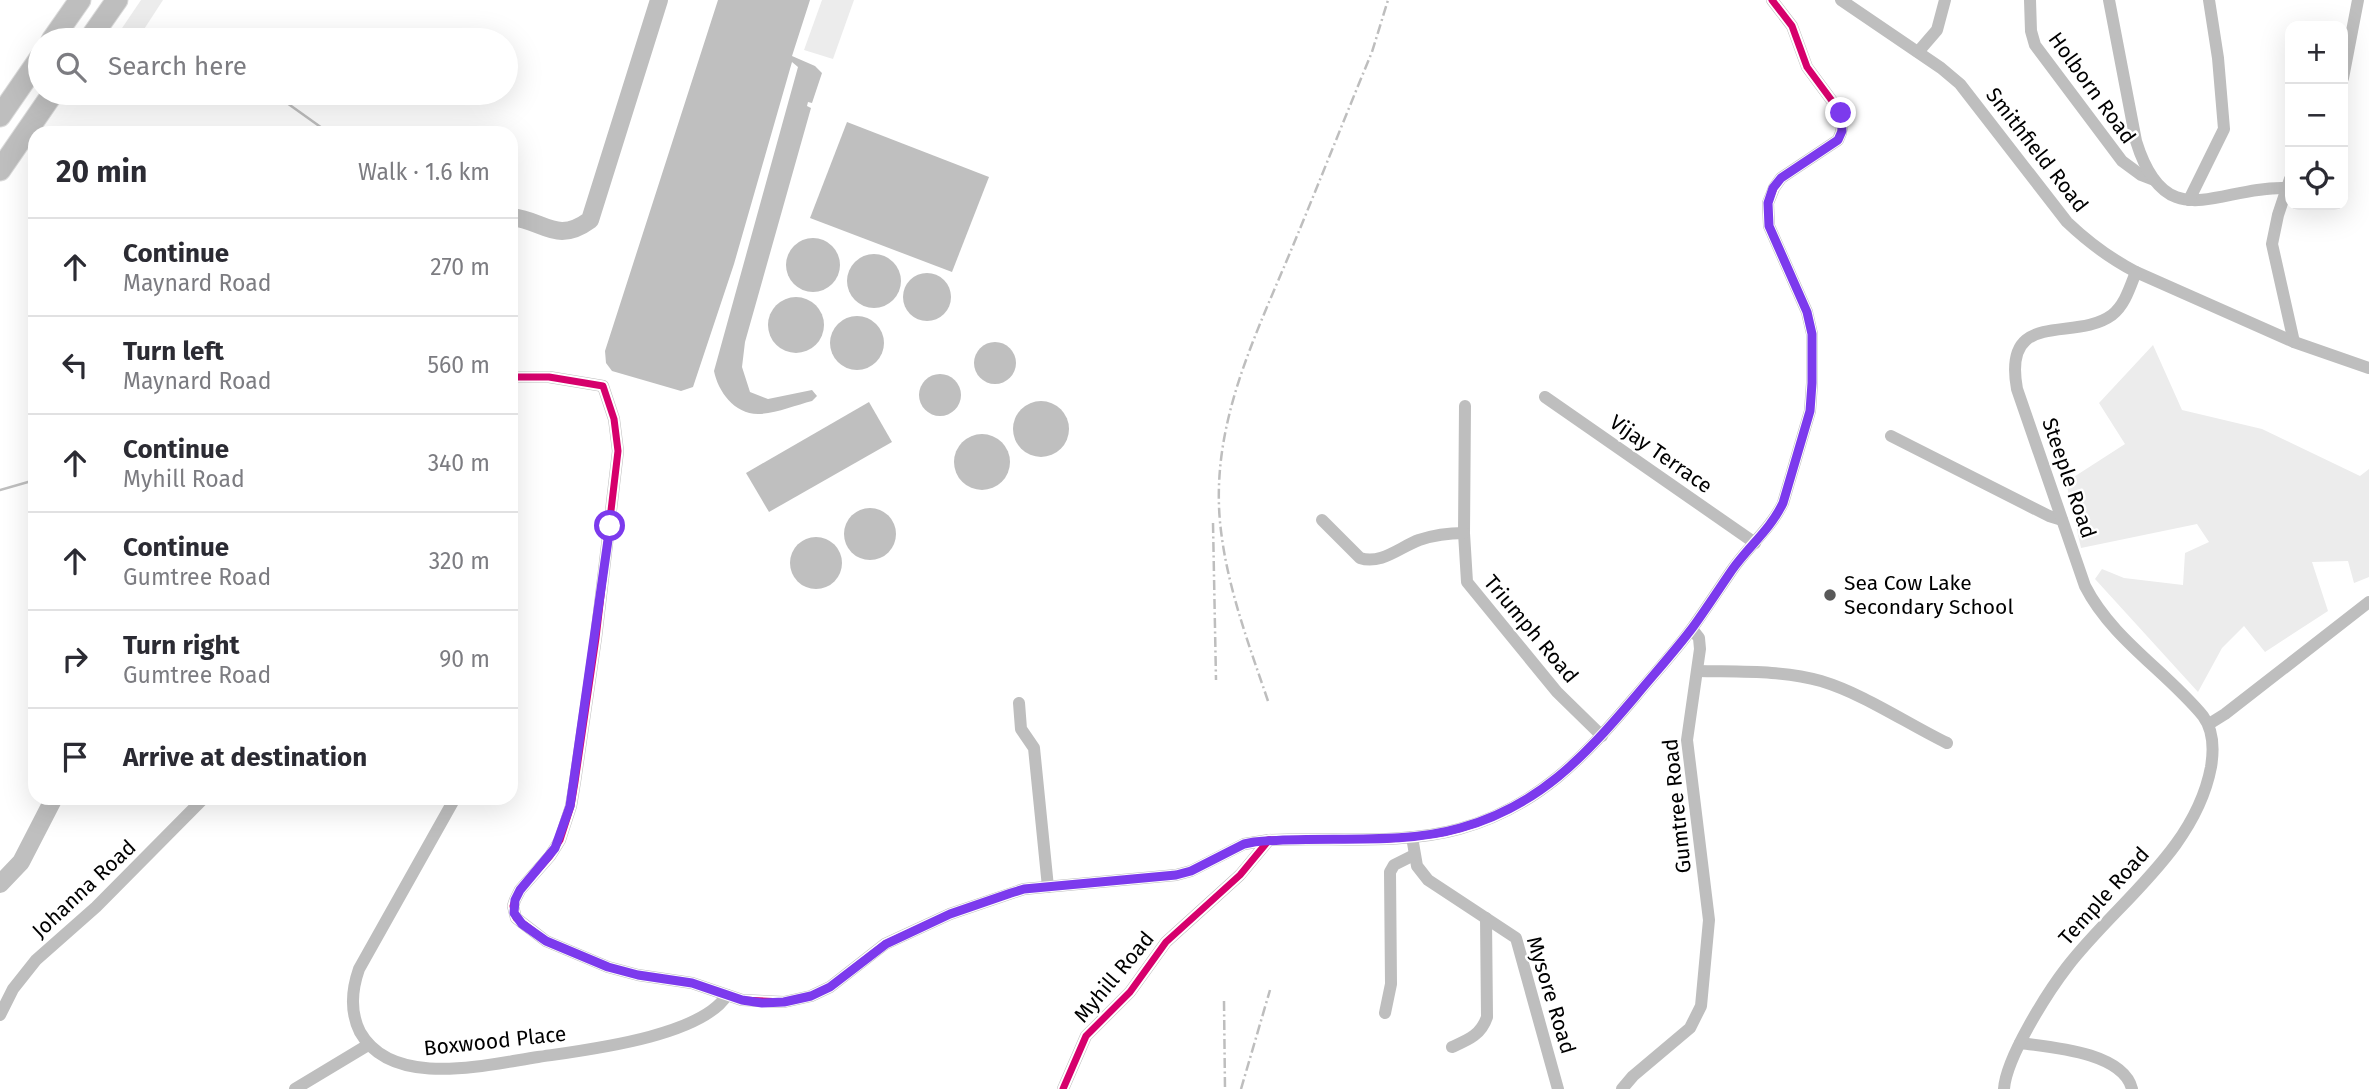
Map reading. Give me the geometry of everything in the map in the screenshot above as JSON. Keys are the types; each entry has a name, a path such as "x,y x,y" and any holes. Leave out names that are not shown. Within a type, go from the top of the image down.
{"highway":[{"path":"60,28 80,0"},
{"path":"97,28 117,0"},
{"path":"0,116 28,75"},
{"path":"30,126 45,105"},
{"path":"0,170 28,129"}],"street":[{"path":"518,377 549,377 603,386 614,419 618,451 596,638 570,806 559,840 550,856 520,890 515,900 514,913 522,924 546,941 608,967 638,975 692,983 742,1000 784,1002 811,996 830,987 886,944 950,914 1024,889 1176,875 1191,871 1244,844 1269,840 1412,837 1461,828 1517,806 1552,783 1602,736 1692,629 1733,568 1765,533 1783,503 1810,411 1810,322 1769,226 1768,203 1773,188 1781,178 1830,147 1838,140 1842,131 1841,113 1807,67 1792,26 1772,0"},
{"name":"Smithfield Road","path":"1841,0 1960,83 2067,222 2095,246 2136,272 2294,342 2369,368"},
{"path":"1918,52 1937,30 1945,0"},
{"name":"Holborn Road","path":"2030,0 2031,31 2035,45 2122,161 2141,175 2154,180 2168,192 2189,200"},
{"path":"2109,0 2136,141 2141,157 2154,180"},
{"path":"2209,0 2218,58 2224,129 2189,200 2206,201 2285,184"},
{"path":"2348,52 2358,0"},
{"path":"2285,195 2272,244 2294,342"},
{"name":"Steeple Road","path":"2136,272 2125,299 2112,315 2095,324 2032,335 2022,344 2014,373 2017,389 2085,586 2103,615 2196,707 2209,724"},
{"name":"Vijay Terrace","path":"1545,397 1755,543"},
{"name":"Triumph Road","path":"1465,406 1465,575 1470,589 1557,692 1602,736"},
{"path":"1891,436 2049,516 2063,520"},
{"path":"1322,520 1360,558 1366,560 1378,560 1428,537 1464,533"},
{"path":"2209,724 2369,602"},
{"name":"Gumtree Road","path":"1622,1089 1633,1076 1690,1028 1701,1006 1709,920 1686,740 1700,643 1692,629"},
{"path":"1698,671 1775,674 1821,681 1947,743"},
{"path":"1019,703 1021,729 1034,748 1048,887"},
{"name":"Temple Road","path":"2004,1089 2009,1063 2068,967 2164,859 2190,824 2210,774 2213,746 2209,724"},
{"name":"Johanna Road","path":"0,1015 13,989 36,960 96,907 197,805"},
{"path":"295,1089 368,1045 357,1027 354,1013 355,982 359,970 451,805"},
{"name":"Mysore Road","path":"1412,837 1417,866 1429,880 1514,934 1519,943 1559,1089"},
{"name":"Myhill Road","path":"1063,1089 1086,1036 1130,992 1166,942 1240,875 1269,840"},
{"path":"1385,1013 1391,984 1390,872 1394,865 1414,855"},
{"path":"1452,1047 1475,1036 1485,1025 1486,918"},
{"name":"Boxwood Place","path":"368,1045 386,1059 414,1068 431,1070 472,1067 602,1047 651,1036 708,1013 718,1007 727,995"},
{"path":"2020,1043 2091,1056 2112,1065 2127,1077 2132,1089"}],"shaded area":[{"path":"141,0 163,0 145,28 122,28"},
{"path":"718,0 810,0 792,56 815,66 822,73 812,103 808,102 807,106 811,108 745,342 742,367 750,392 768,399 812,390 817,396 812,401 765,414 749,413 735,406 723,393 714,371 798,67 792,62 734,264 693,387 681,391 612,371 606,363 605,351"},
{"path":"822,0 854,0 833,59 804,50"},
{"path":"847,122 989,177 952,272 810,218"},
{"path":"813,238 832,246 840,265 832,284 813,292 794,284 786,265 794,246"},
{"path":"879,254 889,258 897,266 901,281 897,296 889,304 869,308 859,304 851,296 847,276 851,266 859,258"},
{"path":"927,273 944,280 951,297 944,314 927,321 910,314 903,297 910,280"},
{"path":"796,297 811,302 819,310 824,325 819,340 811,348 796,353 781,348 773,340 768,325 773,310 781,302"},
{"path":"862,316 872,320 880,328 884,343 880,358 872,366 852,370 842,366 834,358 830,338 834,328 842,320"},
{"path":"995,342 1010,348 1016,363 1010,378 995,384 980,378 974,363 980,348"},
{"path":"2153,345 2182,410 2262,429 2360,476 2369,469 2369,577 2354,583 2348,561 2312,562 2328,611 2265,652 2244,626 2222,648 2198,692 2095,579 2102,569 2124,578 2183,585 2185,553 2209,542 2197,524 2081,548 2066,482 2125,444 2099,403"},
{"path":"940,374 955,380 961,395 955,410 940,416 925,410 919,395 925,380"},
{"path":"1041,401 1056,406 1064,414 1069,429 1064,444 1056,452 1041,457 1026,452 1018,444 1013,429 1018,414 1026,406"},
{"path":"869,402 892,442 769,512 746,473"},
{"path":"982,434 993,436 1002,442 1008,451 1008,473 1002,482 993,488 982,490 971,488 962,482 956,473 954,462 956,451 962,442 971,436"},
{"path":"870,508 880,510 888,516 894,524 894,544 888,552 880,558 870,560 860,558 852,552 846,544 844,534 846,524 852,516 860,510"},
{"path":"816,537 826,539 834,545 840,553 840,573 834,581 826,587 816,589 806,587 798,581 792,573 790,563 792,553 798,545 806,539"}],"waterway":[{"path":"518,218 559,231 578,227 590,220 659,0"},
{"path":"290,105 319,126"},
{"path":"0,490 28,482"},
{"path":"0,884 21,862 50,805"}],"railway":[{"path":"1268,701 1227,568 1220,522 1222,450 1229,415 1251,348 1372,52 1388,0"},
{"path":"1213,523 1216,680"},
{"path":"1241,1089 1270,990"},
{"path":"1224,1001 1225,1089"}],"cycle path":[{"path":"1063,1089 1086,1036 1130,992 1166,942 1240,875 1269,840 1390,839 1437,834 1459,829 1513,808 1558,777 1597,740 1672,654 1738,561 1778,513 1810,411 1812,334 1807,312 1769,226 1768,203 1781,178 1838,140 1842,123 1841,113 1807,67 1792,26 1772,0"},
{"path":"518,377 549,377 603,386 614,419 618,451 596,638 571,806 560,840 550,856 520,890 513,906 516,918 546,941 608,967 638,975 692,983 742,1000 784,1002 811,996 830,987 885,944 950,914 1024,889 1176,875 1191,871 1244,844 1269,840"}],"place":[{"name":"Sea Cow Lake Secondary School","path":"1830,595"}],"route":[{"path":"610,526 570,806 555,848 520,890 513,906 516,918 546,941 608,967 638,975 692,983 742,1000 762,1003 798,1000 830,987 886,944 950,914 1024,889 1176,875 1191,871 1235,848 1254,842 1412,837 1478,823 1533,797 1591,748 1692,629 1733,568 1777,516 1810,411 1812,334 1807,312 1769,226 1768,203 1773,188 1781,178 1838,140 1842,131 1841,113"}]}
